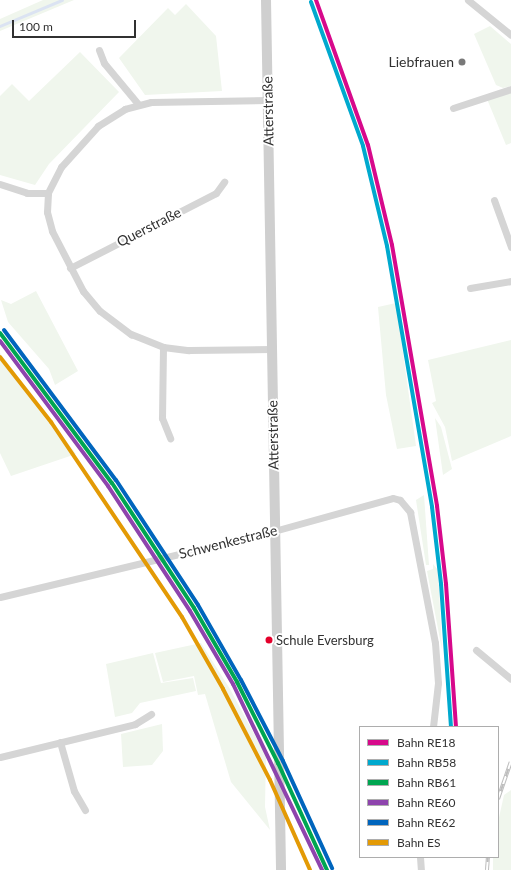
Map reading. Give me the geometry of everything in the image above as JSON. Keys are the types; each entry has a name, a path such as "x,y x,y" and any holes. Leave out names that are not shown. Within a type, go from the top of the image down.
{"street":[{"name":"Atterstraße","path":"266,0 281,870"},
{"path":"468,0 511,36"},
{"path":"99,50 104,63 138,104"},
{"path":"453,108 511,89"},
{"path":"268,100 138,104 125,108 98,126 61,167 48,193 48,212 52,231 83,291 114,323 136,336 163,347 189,350 271,349"},
{"name":"Querstraße","path":"70,268 216,193 224,182"},
{"path":"0,184 27,193 48,193"},
{"path":"494,200 511,247"},
{"path":"470,288 511,281"},
{"path":"163,347 162,418 170,438"},
{"name":"Schwenkestraße","path":"0,597 274,531 393,498 406,505 410,512 435,643 438,683 433,726"},
{"path":"476,650 511,679"},
{"path":"0,757 135,724 151,714"},
{"path":"60,742 74,791 85,810"},
{"path":"420,858 421,870"}],"shaded area":[{"path":"43,0 74,0 0,31 0,19"},
{"path":"186,4 216,36 222,91 145,95 119,58 168,8 175,15"},
{"path":"490,26 511,44 511,86 503,88 496,85 474,34"},
{"path":"80,52 119,92 49,164 35,185 0,175 0,96 12,84 29,101"},
{"path":"511,93 511,143 506,145 487,99"},
{"path":"36,291 78,371 55,385 49,369 8,322 1,300 11,304"},
{"path":"396,303 416,446 397,449 386,395 378,307"},
{"path":"511,340 511,436 452,461 445,427 432,403 436,401 428,360"},
{"path":"0,353 76,454 11,476 0,453"},
{"path":"435,418 441,427 452,469 443,475"},
{"path":"424,495 429,565 426,565 416,500"},
{"path":"433,564 438,570 442,650 427,571 433,569"},
{"path":"201,643 230,689 266,756 265,807 270,830 231,782 205,694 198,695 194,676 163,682 155,653"},
{"path":"153,653 161,683 193,678 196,691 140,703 132,713 115,717 106,664"},
{"path":"162,724 163,751 152,765 123,767 121,734"},
{"path":"511,790 511,870 493,870 493,858 499,858 499,818 504,795"}],"waterway":[{"path":"0,26 62,0"}],"railway":[{"path":"499,796 511,762"},
{"path":"487,870 488,858"}],"rail line":[{"name":"RE18","path":"316,0 368,145 392,245 437,506 446,584 456,726"},
{"name":"RB58","path":"311,2 363,146 387,246 432,507 441,584 451,726"},
{"name":"RE62","path":"4,330 116,480 198,605 241,680 283,761 332,868"},
{"name":"RB61","path":"0,333 112,483 194,608 237,682 278,763 327,870"},
{"name":"RE60","path":"0,341 108,486 190,611 233,684 322,870"},
{"name":"ES","path":"0,357 51,422 182,617 223,689 270,780 310,870"}],"place":[{"name":"Liebfrauen","path":"462,62"},
{"name":"Schule Eversburg","path":"269,640"}]}
